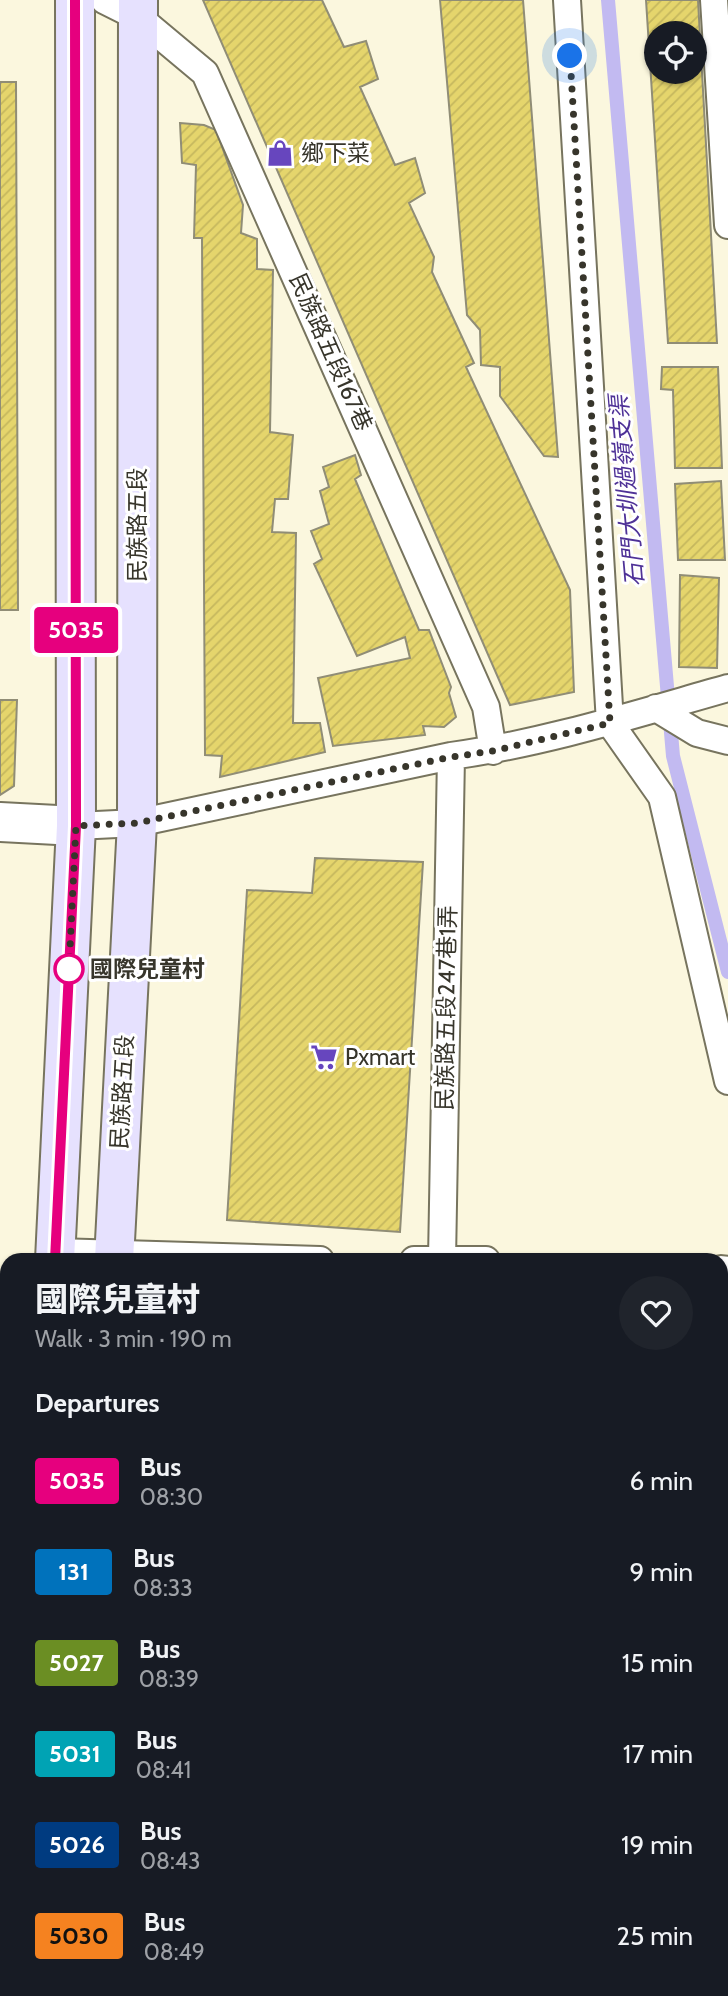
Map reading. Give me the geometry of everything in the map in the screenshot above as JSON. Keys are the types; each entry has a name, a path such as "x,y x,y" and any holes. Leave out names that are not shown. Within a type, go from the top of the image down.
{"main road":[{"path":"55,1253 76,826 75,0"},
{"name":"民族路五段","path":"114,1253 137,823 138,9"}],"street":[{"path":"0,822 76,826"}],"lane":[{"name":"民族路五段167巷","path":"104,0 138,9 205,73 486,707 493,751"},
{"path":"567,0 610,723 662,797 728,1081"},
{"path":"714,0 728,225"},
{"path":"76,826 137,823 451,757 493,751 610,723 728,688"},
{"path":"656,708 697,733 728,741"},
{"name":"民族路五段247巷1弄","path":"442,1253 451,757"}],"building":[{"path":"203,0 322,0 344,47 366,41 378,79 360,87 395,165 415,158 425,193 409,203 434,257 432,272 474,363 466,367 570,590 574,692 510,705"},
{"path":"440,0 523,0 558,457 544,456 500,396 500,367 481,365 480,330 467,315"},
{"path":"646,0 698,0 699,21 647,21"},
{"path":"0,82 16,82 18,610 0,610"},
{"path":"651,84 703,84 717,343 668,343"},
{"path":"180,123 204,125 216,130 243,205 241,233 257,239 257,269 273,270 270,432 293,435 288,499 275,499 272,532 296,533 293,723 320,723 325,752 220,777 222,756 205,755 202,238 194,238 196,165 182,163"},
{"path":"662,367 718,367 722,468 675,468 673,390 661,389"},
{"path":"355,455 361,475 355,479 419,630 429,630 451,687 449,693 456,717 444,727 423,726 425,735 333,746 318,678 410,658 405,637 357,656 314,564 322,559 311,531 329,524 320,491 329,487 323,467"},
{"path":"721,481 725,560 678,560 675,484"},
{"path":"680,575 719,578 717,668 679,667"},
{"path":"0,700 17,700 14,786 0,795"},
{"name":"Pxmart","path":"315,858 423,862 400,1232 227,1220 247,890 312,893"}],"waterway":[{"name":"石門大圳過嶺支渠","path":"608,0 673,756 728,972"}],"bus line":[{"name":"5035","path":"55,1253 76,826 75,0"}],"place":[{"name":"鄉下菜","path":"280,153"},
{"name":"國際兒童村","path":"69,969"},
{"name":"Pxmart","path":"324,1057"}],"route":[{"path":"69,969 76,826 137,823 451,757 493,751 610,723 570,56"}]}
